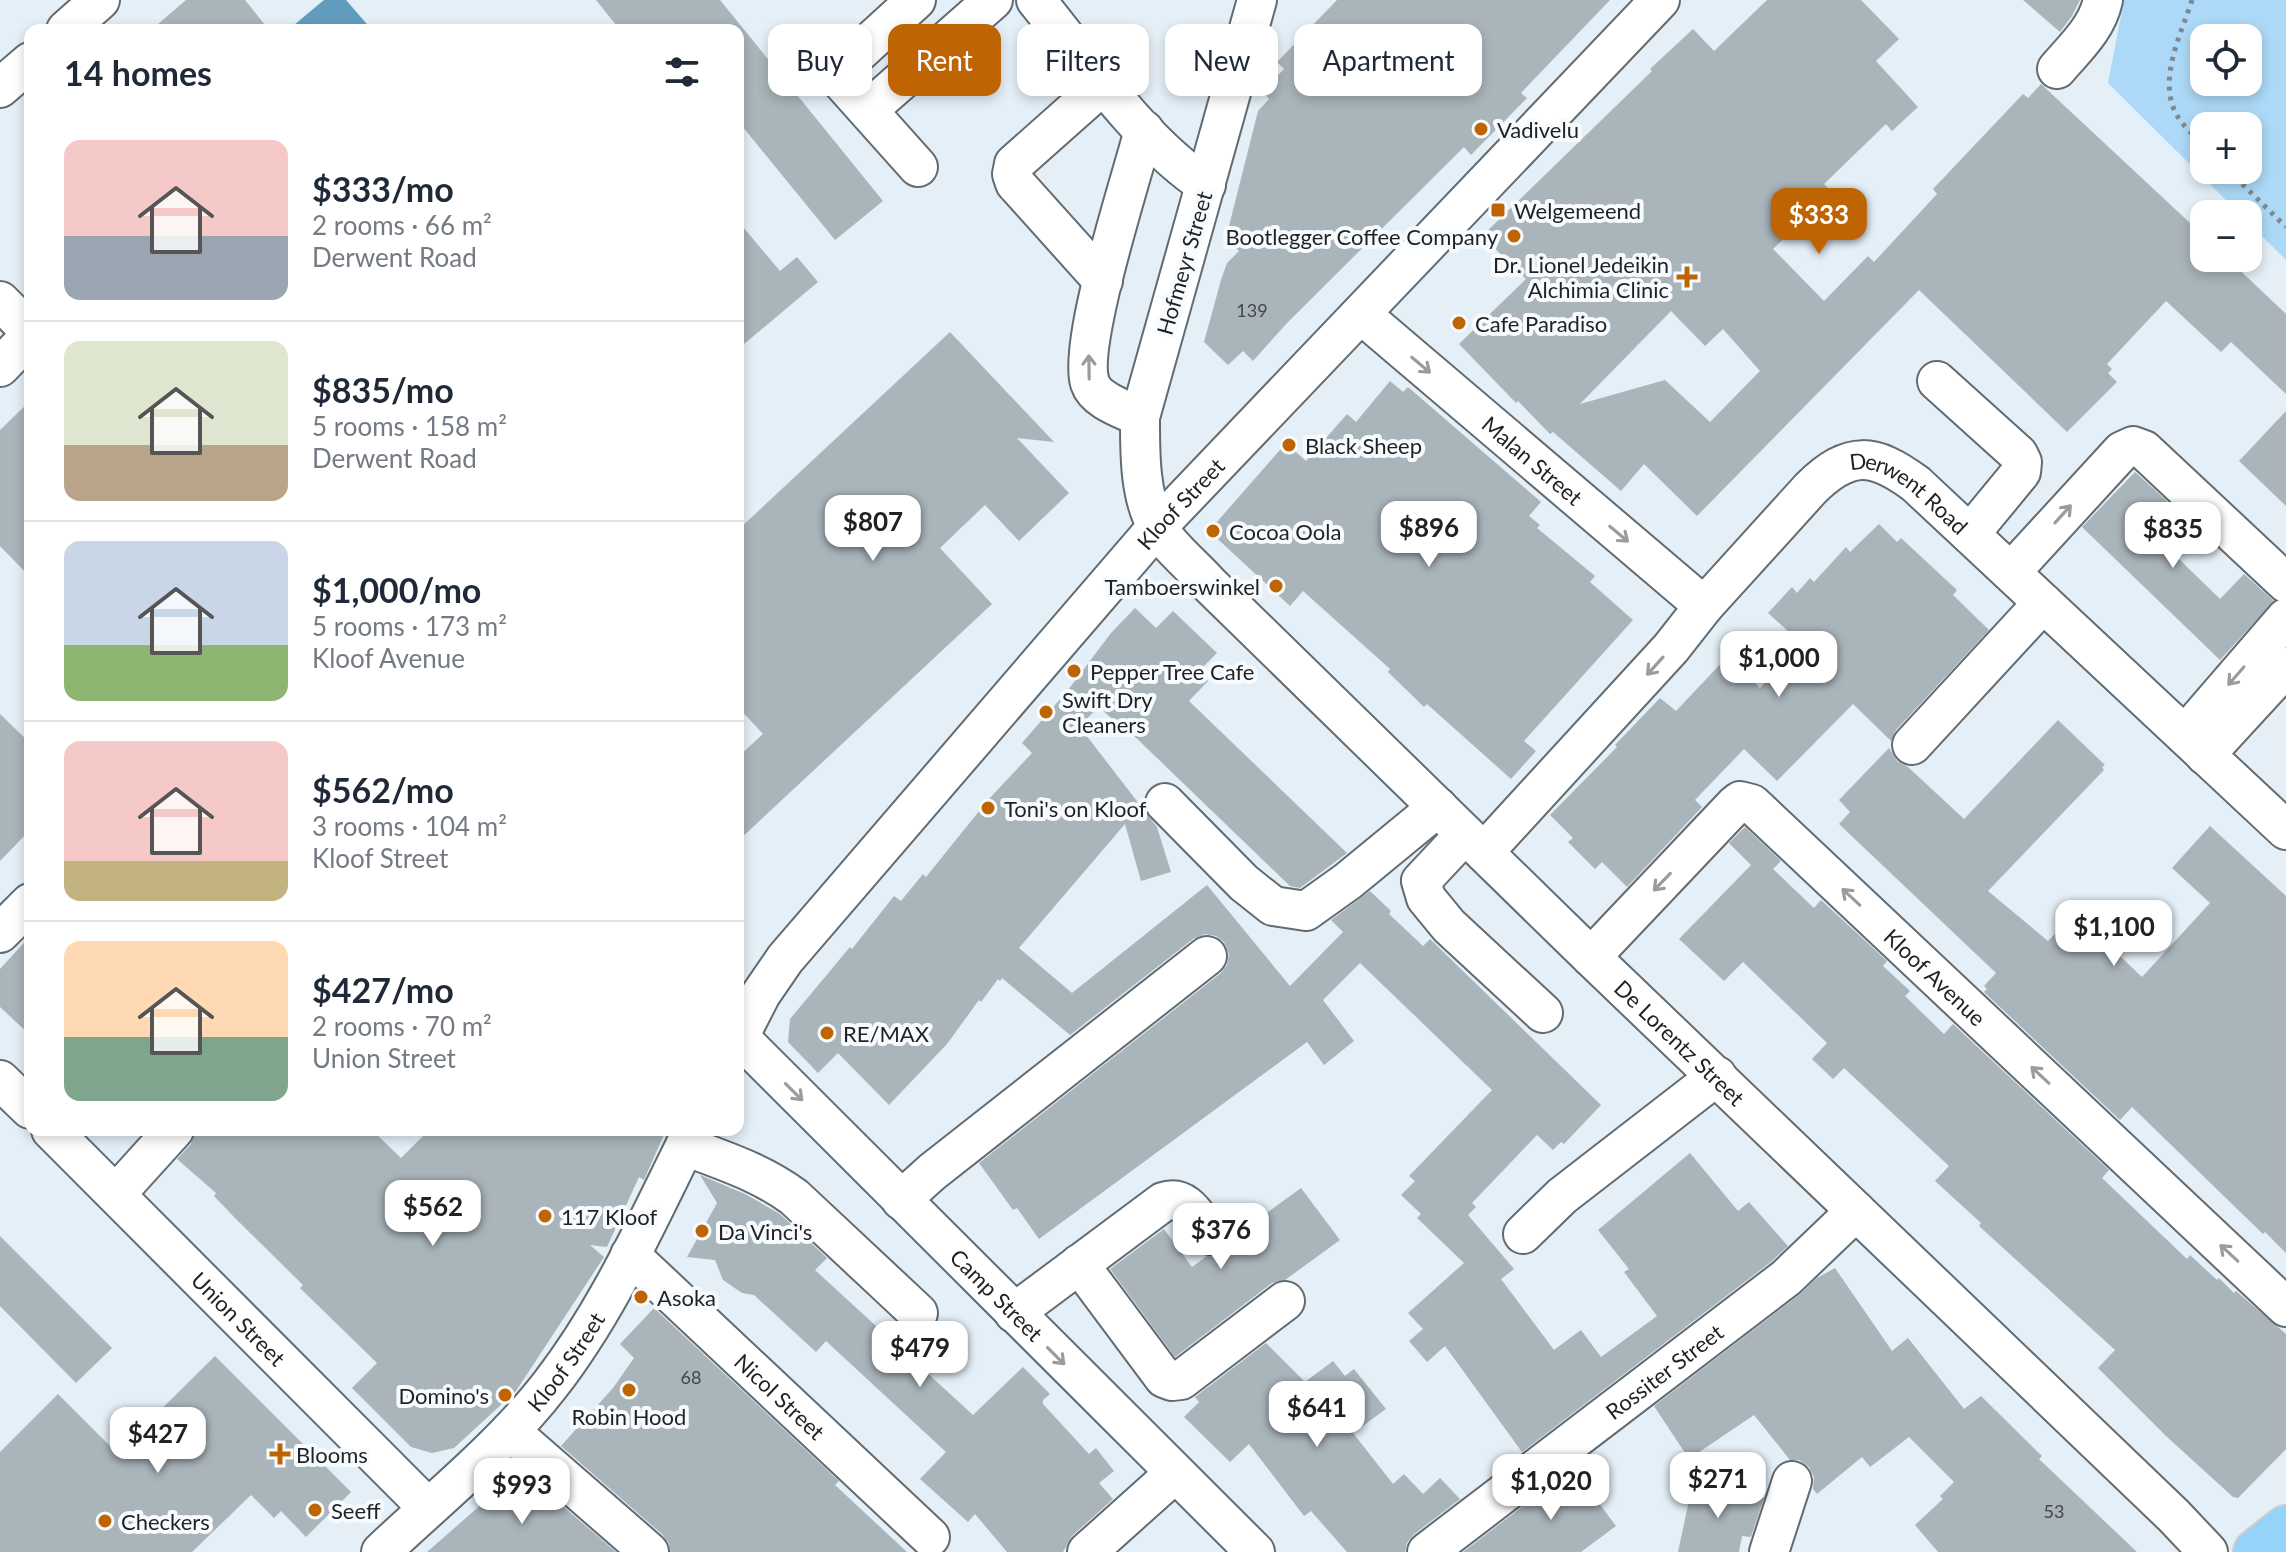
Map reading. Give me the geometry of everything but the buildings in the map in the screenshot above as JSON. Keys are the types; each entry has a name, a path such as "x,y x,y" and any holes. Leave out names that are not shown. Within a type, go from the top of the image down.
{"street":[{"path":"73,24 100,0"},
{"path":"916,0 826,64 918,167"},
{"path":"868,110 993,0"},
{"path":"1036,0 1055,24"},
{"name":"Hofmeyr Street","path":"1157,527 1146,496 1140,461 1140,417 1257,0"},
{"name":"Kloof Street","path":"744,1026 785,959 1157,527 1660,0"},
{"path":"2057,69 2097,20 2103,0"},
{"path":"0,88 24,67"},
{"path":"1090,96 1014,164 1012,174 1015,183 1103,281"},
{"path":"1114,96 1187,173 1206,185"},
{"path":"1140,417 1101,397 1089,382 1090,346 1103,281 1144,130"},
{"path":"0,301 24,327"},
{"name":"Malan Street","path":"1362,315 1704,606"},
{"path":"0,367 24,341"},
{"path":"1937,381 2018,454 2022,462 2021,472 1970,534"},
{"path":"2011,572 2122,451 2133,446 2144,450 2286,583"},
{"name":"Derwent Road","path":"1543,1013 1449,926 1426,898 1421,881 1474,843 1671,648 1704,606 1811,488 1829,471 1853,461 1875,461 1896,469 1916,484 2286,830"},
{"name":"De Lorentz Street","path":"1157,527 1209,584 1474,843 2208,1552"},
{"path":"1912,745 2043,603"},
{"path":"2195,745 2286,618"},
{"path":"2195,745 2286,667"},
{"name":"Kloof Avenue","path":"1591,957 1735,805 1740,801 1752,804 2286,1307"},
{"path":"1165,803 1244,883 1273,906 1306,911 1348,881 1438,807"},
{"path":"0,933 24,909"},
{"path":"901,1200 1207,956"},
{"name":"Camp Street","path":"744,1043 1255,1552"},
{"path":"1523,1234 1577,1183 1717,1076"},
{"path":"0,1080 24,1103"},
{"name":"Union Street","path":"57,1136 428,1508"},
{"path":"116,1194 169,1136"},
{"path":"689,1138 772,1181 794,1197 918,1313"},
{"name":"Kloof Street","path":"381,1552 510,1431 548,1388 576,1350 630,1255 689,1138"},
{"path":"1014,1313 1163,1202 1173,1198 1184,1202 1210,1235"},
{"name":"Rossiter Street","path":"1427,1552 1795,1271 1856,1211"},
{"name":"Nicol Street","path":"630,1255 930,1537"},
{"path":"1079,1264 1164,1378 1172,1381 1181,1380 1285,1301"},
{"path":"510,1431 649,1552"},
{"path":"1087,1552 1174,1474"},
{"path":"1769,1552 1792,1481"}],"path":[{"path":"2190,130 2177,116 2168,92 2172,67 2192,0"},
{"path":"2242,184 2286,227"}],"shaded area":[{"path":"324,0 346,0 367,24 295,24"},
{"path":"2124,0 2286,0 2286,260 2262,236 2262,200 2226,200 2210,184 2262,184 2262,112 2190,112 2190,164 2108,83"}],"place":[{"name":"Vadivelu","path":"1481,129"},
{"name":"Welgemeend","path":"1498,210"},
{"name":"Bootlegger Coffee Company","path":"1514,236"},
{"name":"Dr. Lionel Jedeikin Alchimia Clinic","path":"1687,277"},
{"name":"Cafe Paradiso","path":"1459,323"},
{"name":"Black Sheep","path":"1289,445"},
{"name":"Cocoa Oola","path":"1213,531"},
{"name":"Tamboerswinkel","path":"1276,586"},
{"name":"Pepper Tree Cafe","path":"1074,671"},
{"name":"Swift Dry Cleaners","path":"1046,712"},
{"name":"Toni's on Kloof","path":"988,808"},
{"name":"RE/MAX","path":"827,1033"},
{"name":"117 Kloof","path":"545,1216"},
{"name":"Da Vinci's","path":"702,1231"},
{"name":"Asoka","path":"641,1297"},
{"name":"Robin Hood","path":"629,1390"},
{"name":"Domino's","path":"505,1395"},
{"name":"Blooms","path":"280,1454"},
{"name":"Seeff","path":"315,1510"},
{"name":"Checkers","path":"105,1521"}]}
